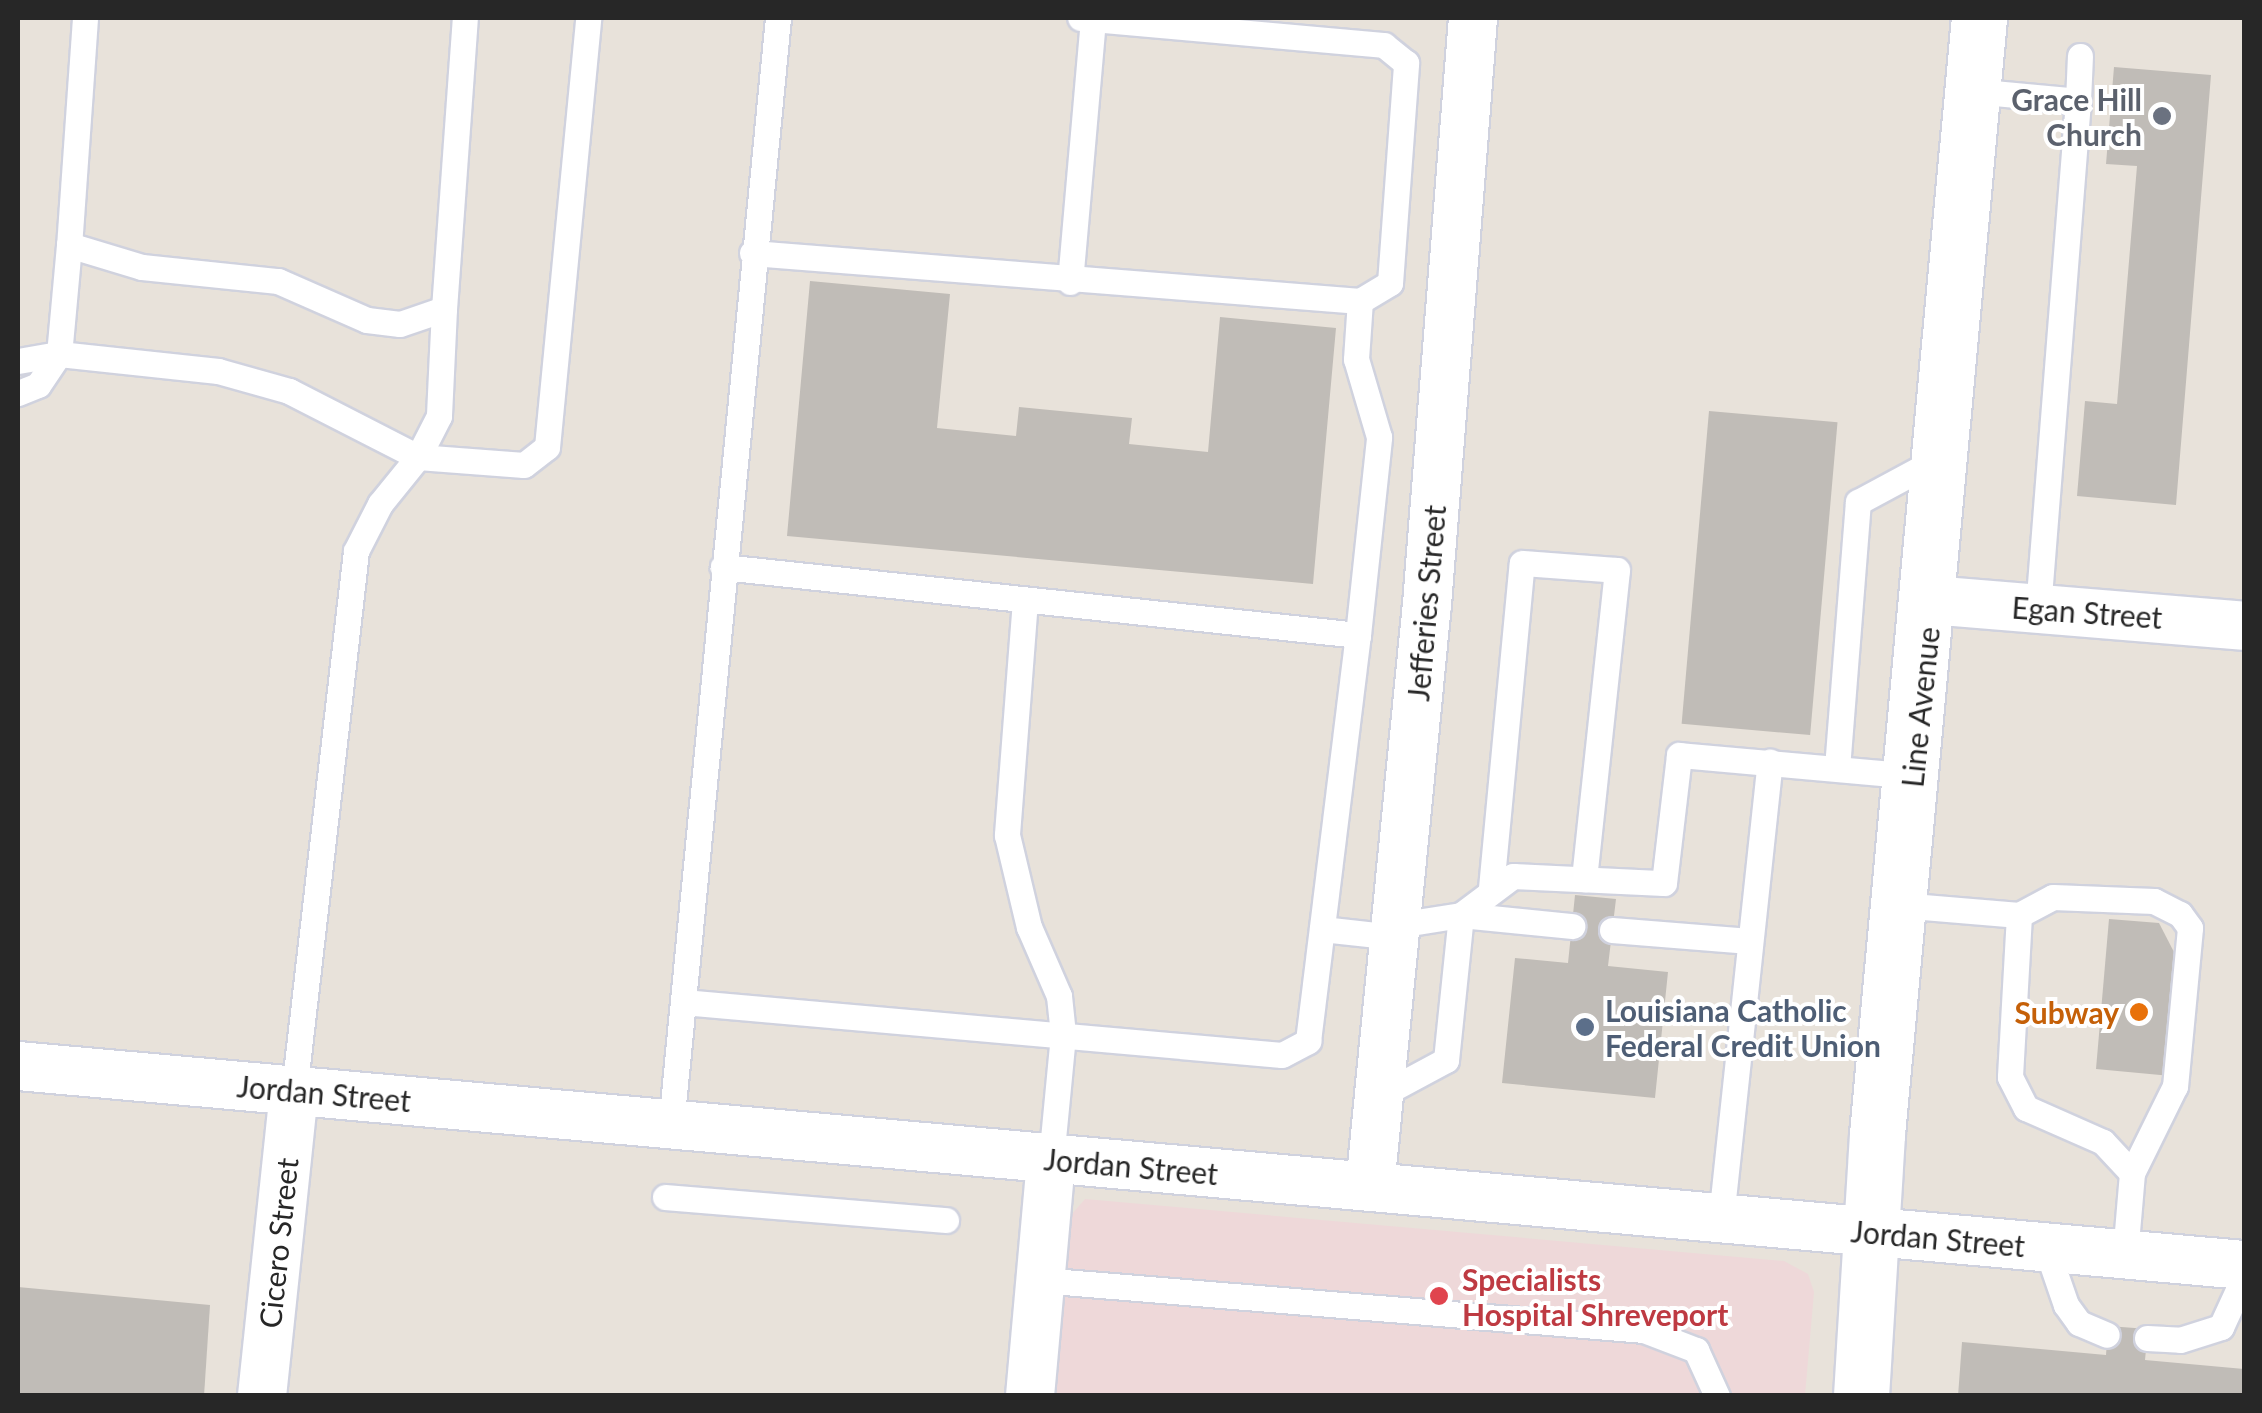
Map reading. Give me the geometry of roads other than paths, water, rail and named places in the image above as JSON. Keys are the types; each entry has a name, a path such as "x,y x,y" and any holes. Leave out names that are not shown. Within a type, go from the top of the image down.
{"main road":[{"name":"Line Avenue","path":"1861,1396 1871,1232 1979,18"}],"street":[{"name":"Jefferies Street","path":"1370,1187 1396,931 1473,18"},
{"name":"Egan Street","path":"1930,600 2244,626"},
{"name":"Jordan Street","path":"18,1066 2244,1265"},
{"name":"Cicero Street","path":"262,1396 294,1090"},
{"path":"1030,1396 1051,1159"}],"lane":[{"path":"18,393 38,385 59,354 85,18"},
{"path":"294,1090 356,551 380,504 418,457 439,416 465,18"},
{"path":"18,360 59,354 218,371 289,391 418,457 524,465 546,448 588,18"},
{"path":"671,1125 752,252 778,18"},
{"path":"752,252 1070,282 1360,301 1390,283 1406,64 1384,45 1080,18"},
{"path":"1070,282 1093,18"},
{"path":"2038,608 2080,56"},
{"path":"1973,91 2078,100"},
{"path":"69,245 142,267 278,280 367,320 400,324 444,309"},
{"path":"682,1002 1282,1054 1308,1041 1379,438 1356,359 1360,301"},
{"path":"1837,768 1858,502 1942,456"},
{"path":"1492,888 1522,564 1617,570 1584,879"},
{"path":"723,567 1358,635"},
{"path":"1025,600 1007,835 1029,927 1059,996 1063,1035 1051,1159"},
{"path":"1379,1096 1446,1060 1462,915 1492,888 1513,876 1664,883 1679,755 1913,776"},
{"path":"1722,1218 1770,762"},
{"path":"1900,906 2019,915 2053,897 2154,901 2180,914 2190,928 2175,1086 2132,1173 2125,1254"},
{"path":"1322,929 1396,931 1462,915 1572,926"},
{"path":"2019,915 2010,1077 2026,1108 2102,1142 2132,1173"},
{"path":"1612,930 1750,941"},
{"path":"665,1197 946,1220"},
{"path":"2046,1247 2066,1306 2079,1323 2108,1336"},
{"path":"2147,1338 2180,1340 2221,1327 2244,1276"},
{"path":"1040,1280 1644,1330 1696,1350 1717,1396"}],"place":[{"name":"Grace Hill Church","path":"2162,116"},
{"name":"Subway","path":"2139,1012"},
{"name":"Louisiana Catholic Federal Credit Union","path":"1585,1027"},
{"name":"Specialists Hospital Shreveport","path":"1439,1296"}]}
